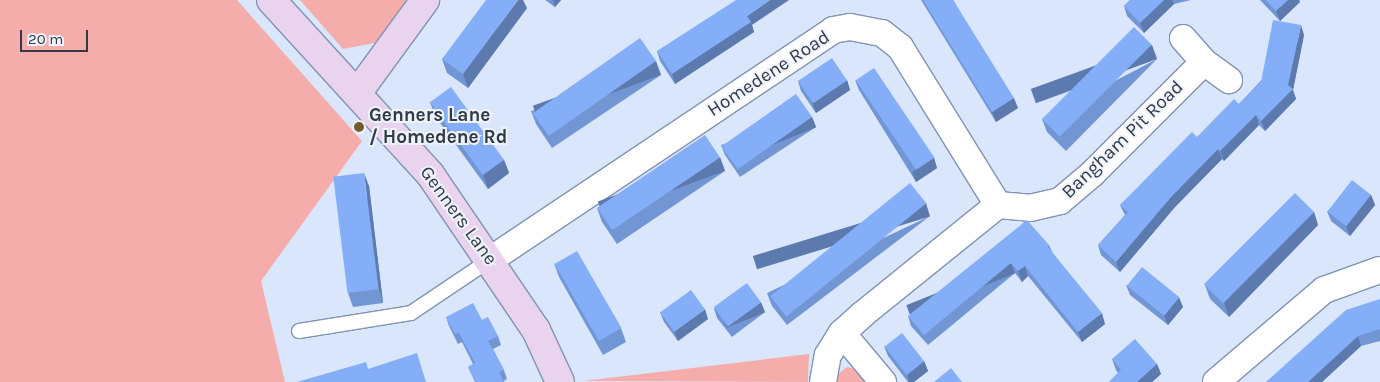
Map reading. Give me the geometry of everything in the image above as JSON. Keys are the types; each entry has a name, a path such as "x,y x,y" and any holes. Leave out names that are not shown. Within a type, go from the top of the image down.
{"street":[{"name":"Genners Lane","path":"272,0 358,92 430,174 536,330 560,382"},
{"path":"358,92 425,0"},
{"name":"Homedene Road","path":"490,260 833,30 850,27 882,33 900,47 998,205"},
{"path":"1183,38 1204,62 1229,80"},
{"name":"Bangham Pit Road","path":"998,205 1030,208 1060,201 1092,174 1204,62"},
{"path":"823,382 828,355 842,333 998,205"},
{"path":"1216,382 1324,290 1380,270"},
{"path":"842,333 884,382"}],"lane":[{"path":"299,331 411,313 490,260"}],"shaded area":[{"path":"0,0 237,0 362,141 261,281 285,382 0,382"},
{"path":"300,0 411,0 379,42 343,49"},
{"path":"809,354 808,382 583,381"},
{"path":"847,367 861,370 870,382 837,382 837,375"}],"building":[{"path":"486,0 518,0 463,74 442,59"},
{"path":"736,0 770,0 747,16 751,22 672,74 657,51"},
{"path":"923,0 953,0 1014,98 992,112"},
{"path":"1130,0 1164,0 1140,23 1124,6"},
{"path":"1266,0 1288,0 1276,11"},
{"path":"1273,20 1301,25 1288,85 1293,89 1261,121 1256,115 1220,151 1218,149 1171,197 1116,262 1098,245 1128,212 1120,205 1192,132 1197,137 1234,99 1239,104 1261,82"},
{"path":"1134,27 1152,45 1060,137 1042,119"},
{"path":"640,38 656,61 549,136 533,113"},
{"path":"832,58 847,80 813,103 798,81"},
{"path":"874,68 934,158 916,170 856,80"},
{"path":"451,87 504,160 483,175 430,102"},
{"path":"796,94 812,117 738,169 721,146"},
{"path":"705,135 720,157 612,230 597,208"},
{"path":"364,173 378,289 347,293 333,177"},
{"path":"1352,180 1371,195 1346,226 1327,212"},
{"path":"910,183 926,203 786,316 770,296"},
{"path":"1295,193 1314,212 1223,303 1204,284"},
{"path":"1027,220 1102,313 1078,332 1025,266 1018,271 1011,263 924,335 908,316"},
{"path":"577,251 622,328 599,341 554,264"},
{"path":"1142,267 1179,297 1164,316 1127,286"},
{"path":"747,283 761,302 728,327 714,307"},
{"path":"691,290 705,309 674,332 660,312"},
{"path":"1380,299 1380,329 1358,336 1308,382 1266,382 1346,310"},
{"path":"473,303 482,320 488,317 498,336 488,341 504,370 499,372 504,382 476,382 468,367 475,363 459,333 455,334 446,317"},
{"path":"902,333 924,361 907,375 885,347"},
{"path":"1135,339 1157,364 1137,382 1109,382 1121,370 1112,359"},
{"path":"417,353 426,382 297,382 366,362 368,369"},
{"path":"951,368 962,382 934,382"}],"place":[{"name":"Genners Lane / Homedene Rd","path":"359,127"}]}
